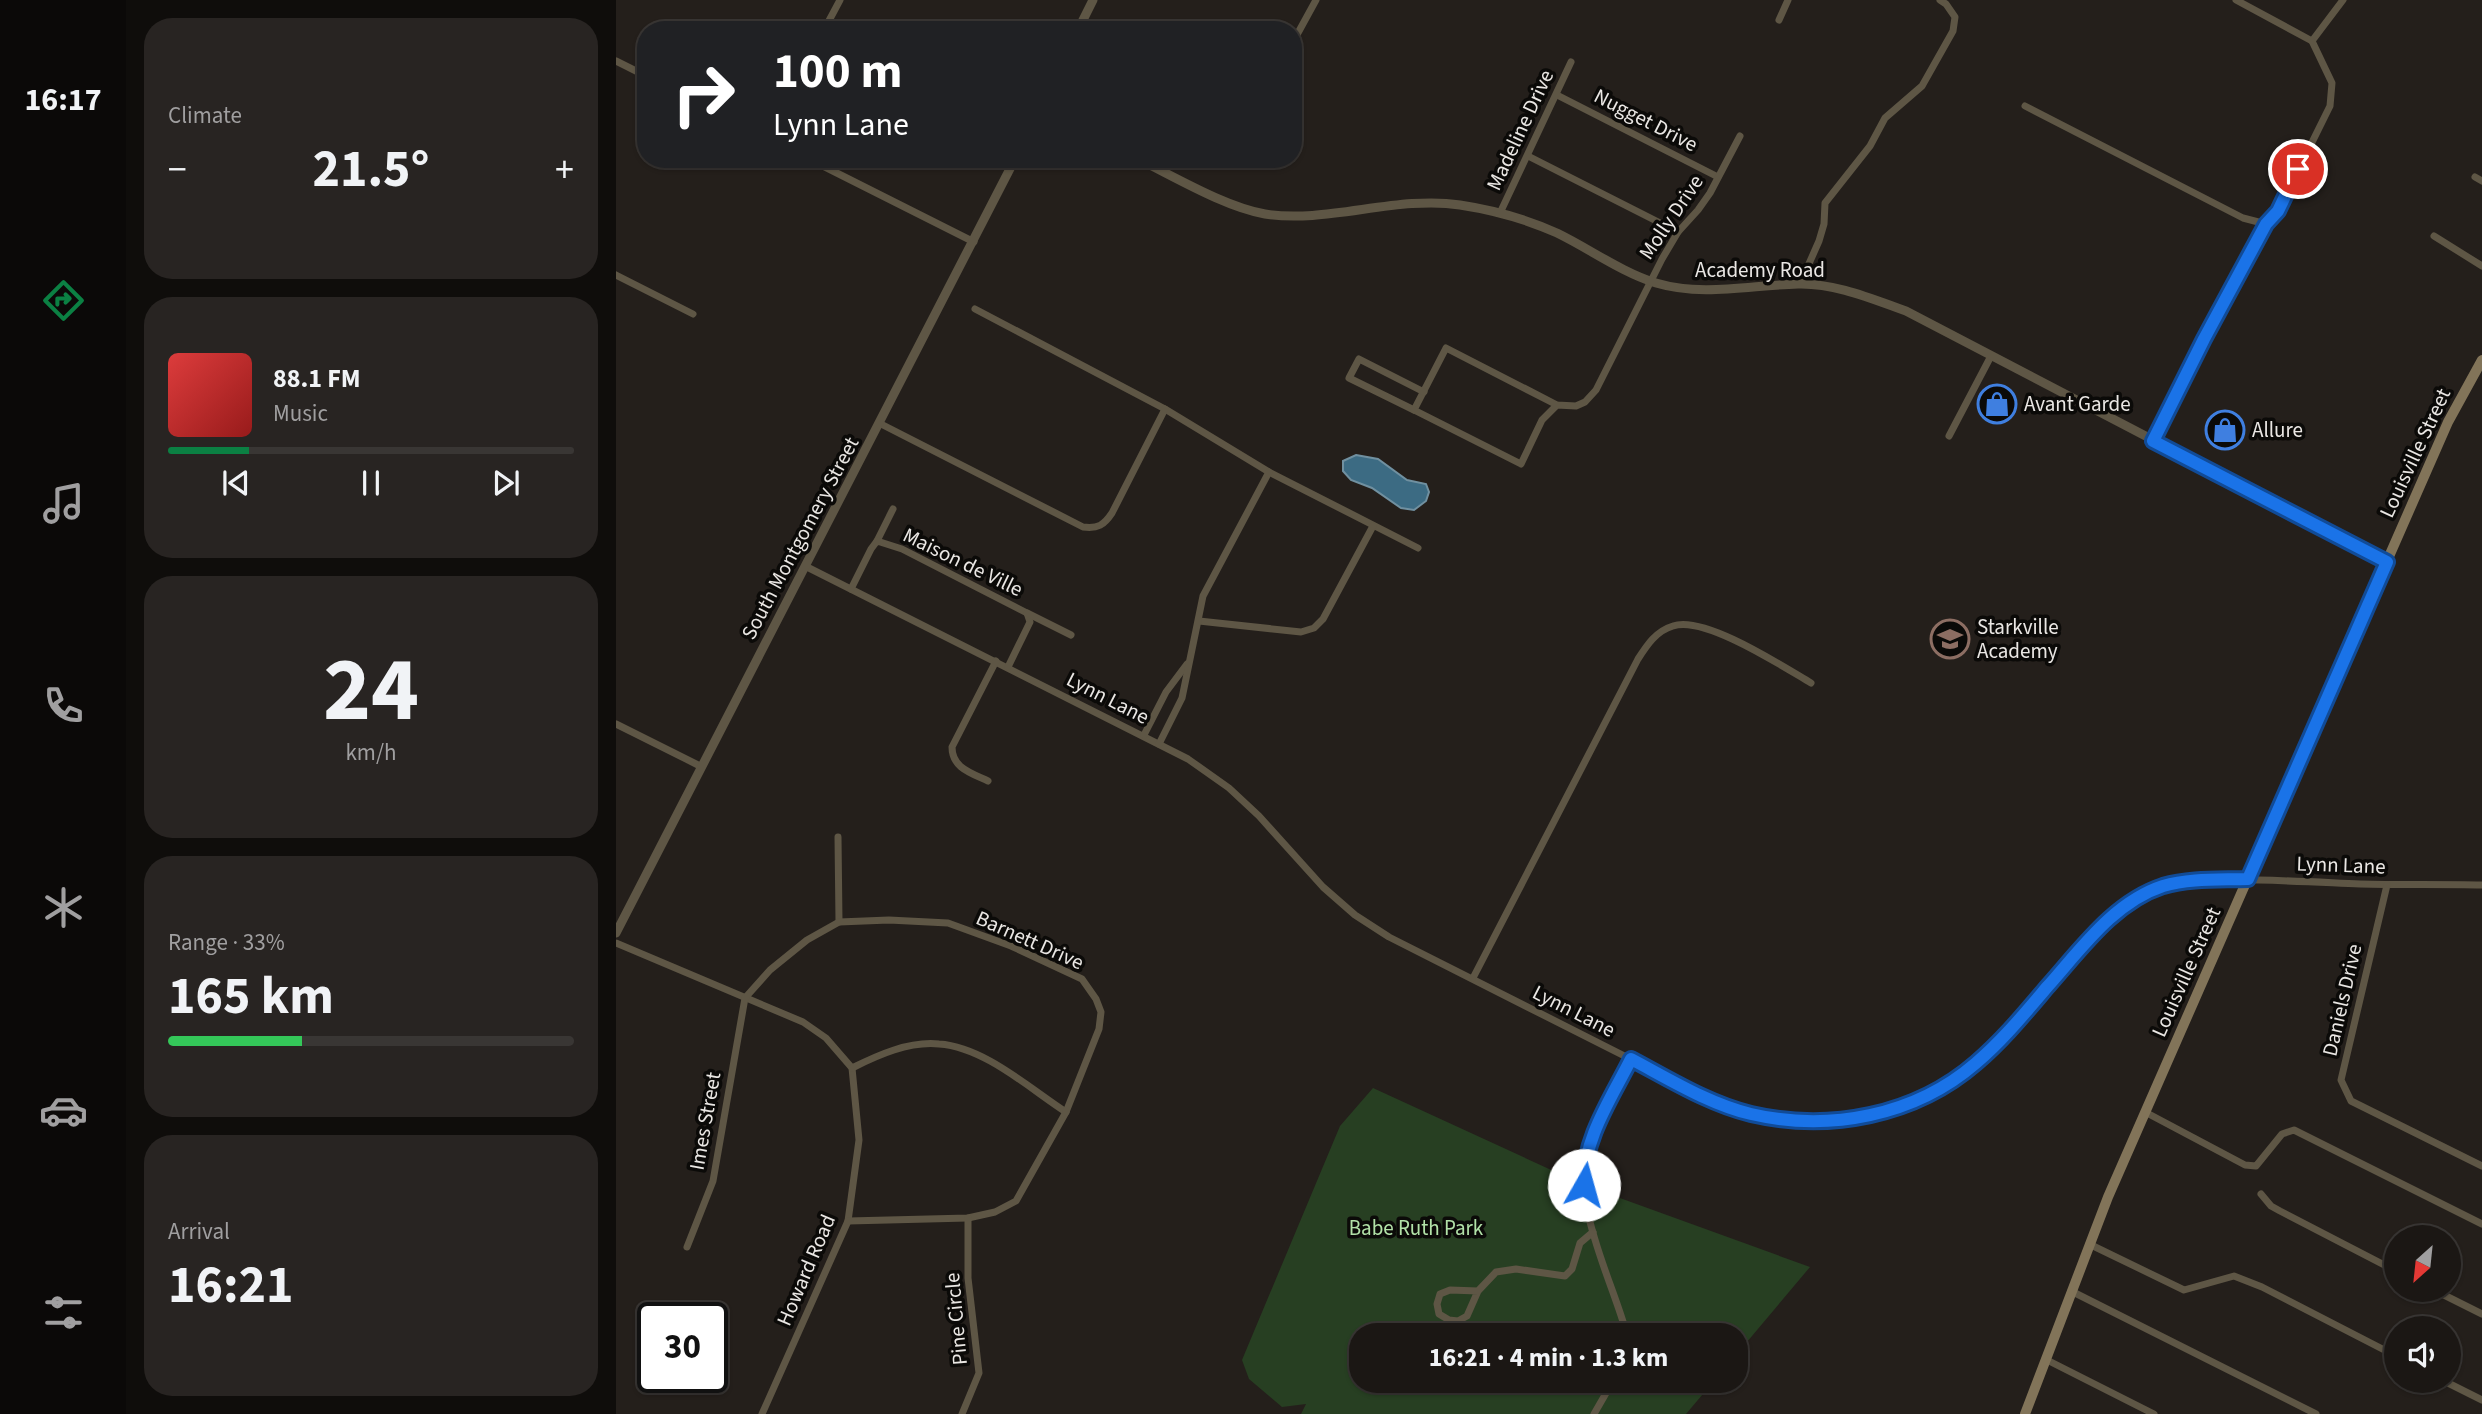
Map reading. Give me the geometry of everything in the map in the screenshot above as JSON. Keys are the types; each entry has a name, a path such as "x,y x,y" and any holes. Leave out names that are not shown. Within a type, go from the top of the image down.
{"main road":[{"name":"Louisville Street","path":"2025,1414 2089,1244 2145,1112 2448,422 2482,360"}],"street":[{"path":"828,21 839,0"},
{"path":"1082,21 1093,0"},
{"path":"1302,26 1316,0"},
{"path":"1779,20 1788,0"},
{"path":"1800,284 1819,241 1824,224 1825,203 1870,146 1885,118 1922,86 1953,31 1955,17 1940,0"},
{"path":"2153,441 2266,224 2278,211 2330,106 2332,83 2312,41 2236,0"},
{"path":"2312,41 2343,0"},
{"path":"616,61 637,72"},
{"name":"Madeline Drive","path":"1500,213 1571,62"},
{"name":"Nugget Drive","path":"1557,96 1718,177"},
{"path":"2025,106 2244,218 2266,224"},
{"name":"Molly Drive","path":"1558,405 1576,407 1596,390 1650,280 1678,232 1698,210 1740,136"},
{"path":"1528,156 1678,232"},
{"path":"827,168 974,242"},
{"name":"South Montgomery Street","path":"616,933 700,766 974,242 1010,168"},
{"name":"Academy Road","path":"1157,168 1239,207 1265,214 1301,215 1457,204 1500,213 1555,233 1616,266 1650,280 1694,290 1734,290 1800,284 1832,287 1906,310 2387,562"},
{"path":"2434,236 2482,266"},
{"path":"616,275 693,314"},
{"path":"975,309 1165,410 1269,472 1418,548"},
{"path":"1414,410 1446,348 1558,405 1542,420 1521,464 1349,378 1359,359 1423,392"},
{"path":"1949,436 1991,356"},
{"path":"879,424 1083,527 1094,528 1105,524 1112,513 1165,410"},
{"path":"1159,744 1182,698 1203,596 1269,472"},
{"path":"877,541 893,509"},
{"path":"1199,621 1301,632 1314,628 1323,619 1373,526"},
{"name":"Maison de Ville","path":"851,589 877,541 902,549 1027,613 1030,622 1008,667"},
{"name":"Lynn Lane","path":"805,566 1188,759 1229,788 1259,816 1323,887 1355,915 1389,937 1710,1099 1750,1114 1792,1121 1834,1122 1906,1105 1939,1089 1974,1065 2006,1035 2106,921 2133,901 2161,887 2186,881 2248,879 2387,885 2482,885"},
{"path":"1027,613 1071,635"},
{"path":"1473,978 1638,659 1657,634 1672,626 1685,624 1705,627 1811,683"},
{"path":"988,781 957,765 952,755 952,747 996,661"},
{"path":"1144,735 1166,692 1188,663"},
{"path":"616,724 700,766"},
{"path":"838,837 839,922"},
{"name":"Daniels Drive","path":"2387,885 2341,1080 2344,1091 2350,1101 2482,1166"},
{"name":"Barnett Drive","path":"745,998 770,970 807,940 839,922 889,920 948,923 1011,946 1082,979 1096,999 1101,1012 1099,1029 1066,1112 1016,1201 995,1212 968,1218 848,1221"},
{"path":"616,943 803,1022 826,1038 852,1068 899,1048 939,1044 979,1054 1066,1112"},
{"name":"Imes Street","path":"687,1247 713,1181 745,998"},
{"path":"1623,1323 1593,1232 1584,1185 1584,1167 1590,1143 1631,1059"},
{"name":"Howard Road","path":"762,1414 848,1221 859,1140 852,1068"},
{"path":"2145,1112 2245,1165 2256,1166 2282,1134 2294,1130 2482,1224"},
{"path":"2261,1194 2280,1212 2384,1264"},
{"name":"Pine Circle","path":"962,1414 979,1373 968,1278 968,1218"},
{"path":"1478,1291 1450,1290 1440,1294 1437,1304 1439,1314 1448,1320 1458,1321 1467,1315 1478,1291 1496,1272 1516,1269 1564,1276 1572,1269 1580,1243 1593,1232"},
{"path":"2089,1244 2184,1290 2234,1276 2262,1287 2384,1350"},
{"path":"2071,1291 2316,1414"},
{"path":"2458,1302 2482,1314"},
{"path":"2045,1360 2154,1414"},
{"path":"2461,1390 2482,1400"},
{"path":"1594,1414 1606,1393"}],"green space":[{"name":"Babe Ruth Park","path":"1373,1088 1584,1185 1810,1267 1748,1341 1748,1323 1349,1323 1349,1393 1704,1393 1686,1414 1301,1414 1306,1404 1282,1407 1249,1379 1242,1360 1340,1126"}],"water":[{"path":"1356,455 1378,459 1407,480 1426,484 1429,492 1426,501 1414,510 1401,508 1372,488 1351,480 1343,471 1343,461"}],"place":[{"name":"Avant Garde","path":"1997,404"},
{"name":"Allure","path":"2225,430"},
{"name":"Starkville Academy","path":"1950,639"}],"route":[{"path":"1584,1185 1584,1167 1590,1143 1631,1059 1710,1099 1750,1114 1792,1121 1834,1122 1906,1105 1939,1089 1974,1065 2006,1035 2106,921 2133,901 2161,887 2186,881 2248,879 2387,562 2153,441 2204,339 2266,224 2278,211 2298,169"}]}
